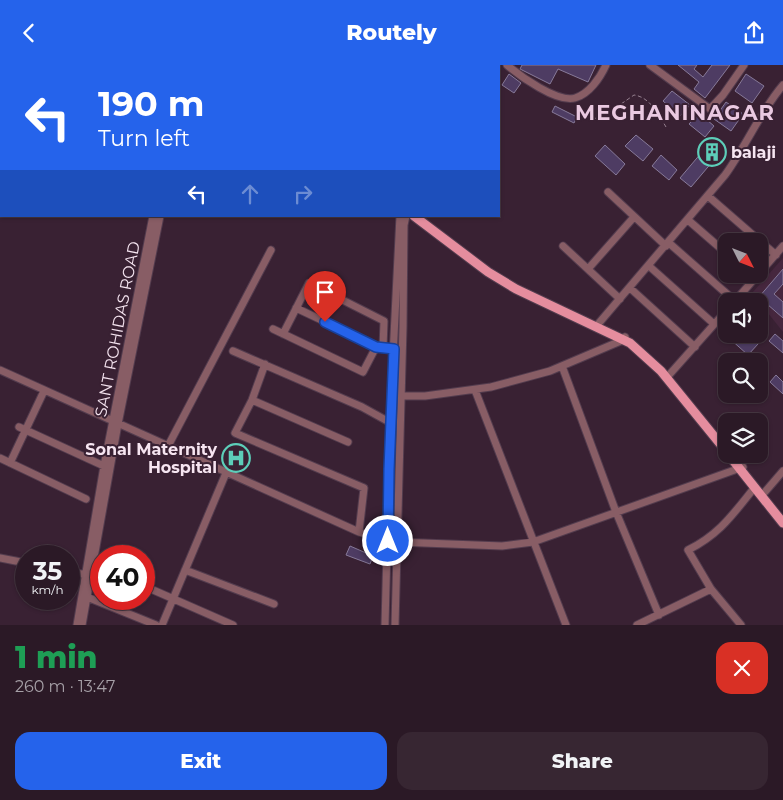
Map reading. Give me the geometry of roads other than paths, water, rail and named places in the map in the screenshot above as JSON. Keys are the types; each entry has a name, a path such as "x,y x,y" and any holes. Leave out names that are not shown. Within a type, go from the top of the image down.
{"main road":[{"path":"415,217 488,272 516,289 625,338 661,371 718,442"},
{"path":"423,217 490,269 518,285 599,323 648,353 669,375 718,436"},
{"path":"737,463 783,517"},
{"path":"739,463 783,523"}],"street":[{"path":"507,65 541,88 563,97 574,98 591,87 606,65"},
{"path":"650,65 710,109 724,95 744,65"},
{"path":"599,323 708,196 739,156 766,109 783,86"},
{"path":"608,192 634,217 725,293"},
{"path":"708,196 776,255"},
{"name":"SANT ROHIDAS ROAD","path":"77,625 88,575 104,466 116,423 153,217"},
{"path":"95,545 116,423 160,217"},
{"path":"395,625 401,397 400,217"},
{"path":"385,625 391,396 406,217"},
{"path":"588,269 634,217"},
{"path":"688,220 718,246"},
{"path":"563,246 620,299"},
{"path":"768,262 783,246"},
{"path":"168,445 271,250"},
{"path":"649,265 714,324"},
{"path":"273,329 283,334 363,372 379,347 384,321 309,283 283,334"},
{"path":"630,288 695,347"},
{"path":"296,308 379,347 394,349"},
{"path":"669,375 718,320"},
{"path":"391,396 401,397 490,387 562,366 625,338"},
{"path":"234,351 362,407 391,423"},
{"path":"265,364 252,400 236,433 364,488 359,532"},
{"path":"562,366 616,512 659,615"},
{"path":"0,370 359,532 388,541 502,546 533,542 741,467"},
{"path":"475,389 566,625"},
{"path":"10,463 22,428 44,391"},
{"path":"252,400 348,442"},
{"path":"22,428 104,466"},
{"path":"0,458 86,499"},
{"path":"764,493 783,471"},
{"path":"162,625 226,473"},
{"path":"741,625 711,589 688,550 706,541 718,531 755,487"},
{"path":"0,558 15,561"},
{"path":"82,625 90,570"},
{"path":"185,570 274,604"},
{"path":"80,574 88,575"},
{"path":"637,625 711,589"},
{"path":"155,591 233,625"},
{"path":"87,597 156,625"}],"place":[{"name":"balaji","path":"712,152"},
{"name":"Sonal Maternity Hospital","path":"236,458"}],"district":[{"name":"MEGHANINAGAR","path":"675,113"}]}
